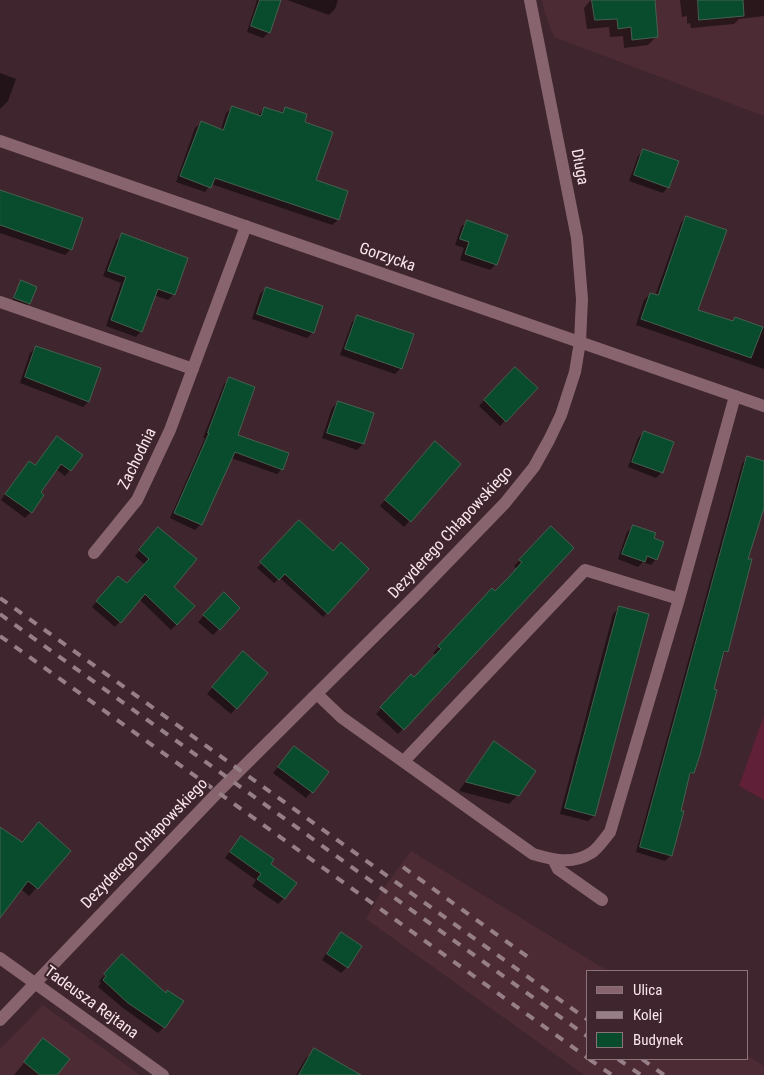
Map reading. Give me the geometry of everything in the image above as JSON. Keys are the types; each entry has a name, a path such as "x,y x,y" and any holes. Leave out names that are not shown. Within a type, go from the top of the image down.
{"street":[{"name":"Długa","path":"530,0 577,238 582,299 580,342"},
{"name":"Gorzycka","path":"0,141 764,406"},
{"name":"Zachodnia","path":"94,552 137,500 170,430 246,226"},
{"path":"0,302 193,369"},
{"name":"Dezyderego Chłapowskiego","path":"0,1020 218,792 318,694 504,504 534,467 561,416 575,372 580,342"},
{"path":"318,694 341,717 533,854 554,861 573,860 592,853 610,832 679,599 736,396"},
{"path":"404,761 585,570 679,599"},
{"path":"554,861 558,869 602,900"},
{"name":"Tadeusza Rejtana","path":"0,958 163,1075"}],"shaded area":[{"path":"542,0 764,0 764,116 554,37"},
{"path":"764,715 764,800 739,786"},
{"path":"411,851 606,970 586,970 586,1060 749,1060 749,1057 764,1066 764,1075 584,1075 366,919 381,892"},
{"path":"43,1005 140,1075 0,1075 0,1049"}],"building":[{"path":"260,0 281,0 270,33 251,26"},
{"path":"592,0 655,0 658,37 632,40 631,27 618,29 617,19 595,20"},
{"path":"698,0 743,0 744,16 699,20"},
{"path":"232,106 261,116 264,107 283,113 285,107 307,114 305,122 333,132 316,180 348,191 339,220 215,178 211,188 180,176 201,121 223,130"},
{"path":"643,149 679,161 669,188 634,175"},
{"path":"0,190 83,218 72,250 0,225"},
{"path":"686,216 727,230 698,310 733,321 735,317 763,327 751,358 641,319 650,293 658,295"},
{"path":"467,220 508,235 497,265 465,254 469,242 460,239"},
{"path":"122,233 188,258 175,295 158,289 142,332 111,320 126,277 108,271"},
{"path":"21,280 37,287 30,304 14,298"},
{"path":"266,287 323,306 314,333 257,314"},
{"path":"357,315 414,334 402,369 345,349"},
{"path":"36,346 101,368 89,402 25,377"},
{"path":"515,367 538,388 506,422 484,400"},
{"path":"229,377 255,387 238,435 289,453 283,470 235,452 202,525 174,513 209,433"},
{"path":"338,401 374,413 364,444 327,433"},
{"path":"644,431 674,442 663,473 632,462"},
{"path":"57,436 83,455 71,471 61,464 41,492 44,495 32,513 5,494 29,461 35,465"},
{"path":"435,441 461,464 411,522 385,500"},
{"path":"747,456 764,461 764,508 748,559 752,559 728,652 724,651 714,689 717,690 700,755 694,773 690,773 681,811 684,811 672,856 640,847"},
{"path":"299,520 333,551 341,542 369,569 328,614 285,574 279,580 260,562"},
{"path":"633,525 656,533 654,538 664,542 657,560 647,556 645,562 622,554"},
{"path":"551,526 574,548 404,730 380,707 411,674 414,677 441,649 438,646 492,588 495,591 509,577 522,562 519,560"},
{"path":"158,527 197,559 174,587 195,606 177,625 145,594 121,623 96,601 118,576 127,583 149,559 139,550"},
{"path":"224,592 240,608 220,630 203,615"},
{"path":"619,606 649,614 595,816 565,808"},
{"path":"243,651 268,673 237,709 212,687"},
{"path":"494,741 536,771 519,796 466,782"},
{"path":"294,746 329,772 313,793 278,767"},
{"path":"39,822 71,851 38,889 28,881 0,918 0,827 22,842"},
{"path":"241,836 274,859 271,864 297,883 285,899 257,879 261,874 230,852"},
{"path":"341,932 362,946 348,968 327,954"},
{"path":"122,954 166,993 167,990 184,1001 165,1028 128,1003 103,980 106,976 104,974"},
{"path":"43,1038 70,1059 57,1075 40,1075 24,1062"},
{"path":"314,1048 361,1075 299,1075"}],"railway":[{"path":"0,598 586,1019"},
{"path":"0,614 586,1036"},
{"path":"0,636 586,1057"},
{"path":"403,867 532,960"},
{"path":"590,1060 612,1075"},
{"path":"619,1060 641,1075"},
{"path":"643,1060 664,1075"}]}
